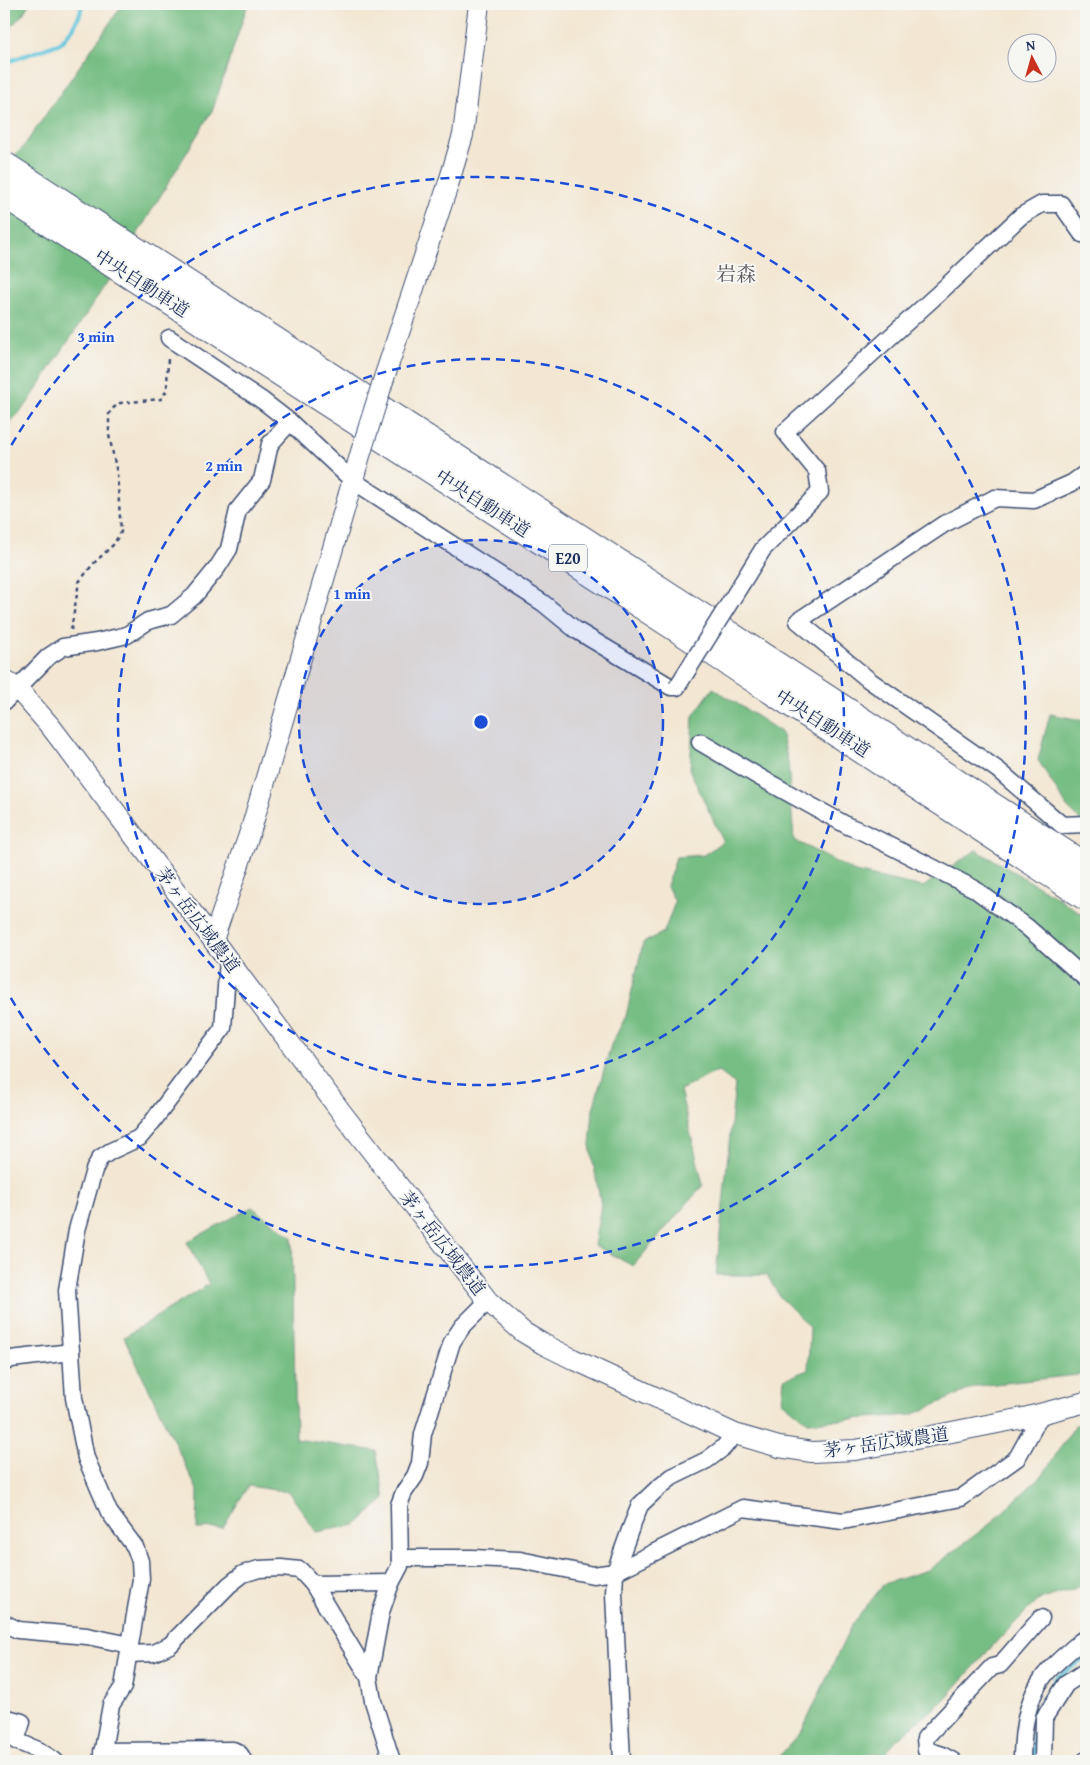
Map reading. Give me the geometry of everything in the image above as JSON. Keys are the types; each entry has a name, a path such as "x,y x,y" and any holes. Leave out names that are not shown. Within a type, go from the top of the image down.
{"highway":[{"name":"中央自動車道","path":"4,166 56,214 676,627 1086,896"},
{"name":"中央自動車道","path":"4,193 56,214 704,619 1086,868"}],"street":[{"path":"213,940 252,826 352,480 463,135 479,4"},
{"path":"169,338 263,401 290,422 352,480 543,604 576,630 671,687 677,687 763,549 820,492 818,471 785,432 1021,216 1042,204 1061,204 1082,234 1086,235"},
{"path":"8,690 63,647 128,635 148,621 171,615 194,596 217,568 229,549 238,510 262,480 270,444 290,422"},
{"path":"1086,473 1072,483 1034,500 995,498 944,524 798,622 869,680 998,770 1062,825 1086,824"},
{"name":"茅ヶ岳広域農道","path":"8,690 51,727 342,1112 488,1301 523,1332 543,1344 735,1434 779,1447 812,1452 855,1450 1042,1413 1086,1402"},
{"path":"700,742 848,826 973,888 1027,927 1086,979"},
{"path":"228,960 223,1028 139,1138 100,1158 94,1170 77,1230 67,1290 74,1398 86,1458 109,1512 135,1547 140,1561 141,1579 123,1687 111,1705 102,1756 233,1750 239,1752 243,1761"},
{"path":"392,1761 373,1701 369,1677 381,1612 391,1583 400,1566 399,1505 420,1463 422,1434 452,1342 462,1327 488,1301"},
{"path":"4,1363 11,1359 71,1352"},
{"path":"400,1558 520,1560 593,1575 615,1572 743,1508 843,1521 961,1498 1017,1458 1042,1413"},
{"path":"622,1761 614,1594 615,1572 640,1505 656,1489 672,1477 707,1460 723,1448 735,1434"},
{"path":"4,1623 18,1630 87,1636 129,1650 153,1653 170,1645 229,1585 243,1574 259,1569 281,1568 300,1570 313,1584 369,1677"},
{"path":"313,1584 391,1583"},
{"path":"945,1759 926,1750 925,1738 992,1667 1000,1666 1041,1618"},
{"path":"1022,1761 1026,1715 1035,1690 1045,1675 1086,1638"},
{"path":"1043,1761 1044,1718 1066,1684 1086,1670"},
{"path":"4,1717 22,1722 16,1741 38,1750 55,1761"}],"path":[{"path":"63,647 71,630 79,582 93,564 113,545 121,532 117,473 109,435 109,414 120,403 161,399 167,390 169,338"}],"green space":[{"path":"4,4 29,4 23,14 4,34"},
{"path":"123,4 248,4 213,109 123,258 27,404 4,429 4,164 21,150"},
{"path":"713,688 781,732 788,762 794,840 855,872 923,887 976,850 1057,897 1086,917 1086,1374 977,1386 912,1415 808,1422 782,1401 784,1379 808,1370 810,1327 780,1297 767,1275 716,1275 735,1084 718,1071 680,1090 703,1185 633,1266 594,1245 601,1205 590,1145 593,1109 611,1045 626,1016 643,943 664,932 675,902 667,886 676,857 704,855 723,841 690,771 693,716"},
{"path":"1050,714 1086,721 1086,826 1067,807 1038,760"},
{"path":"252,1207 292,1237 296,1439 376,1451 385,1499 356,1525 316,1532 289,1492 248,1486 223,1528 197,1529 198,1492 124,1337 209,1284 187,1242"},
{"path":"1086,1422 1086,1582 1076,1588 1037,1601 997,1641 944,1700 895,1741 880,1761 775,1761 802,1731 851,1626 884,1584 930,1569 990,1524 1044,1473 1076,1424"}],"waterway":[{"path":"4,63 61,43 73,28 80,14 82,4"},
{"path":"1034,1761 1033,1740 1037,1710 1056,1678 1086,1657"}],"district":[{"name":"岩森","path":"736,273"}]}
